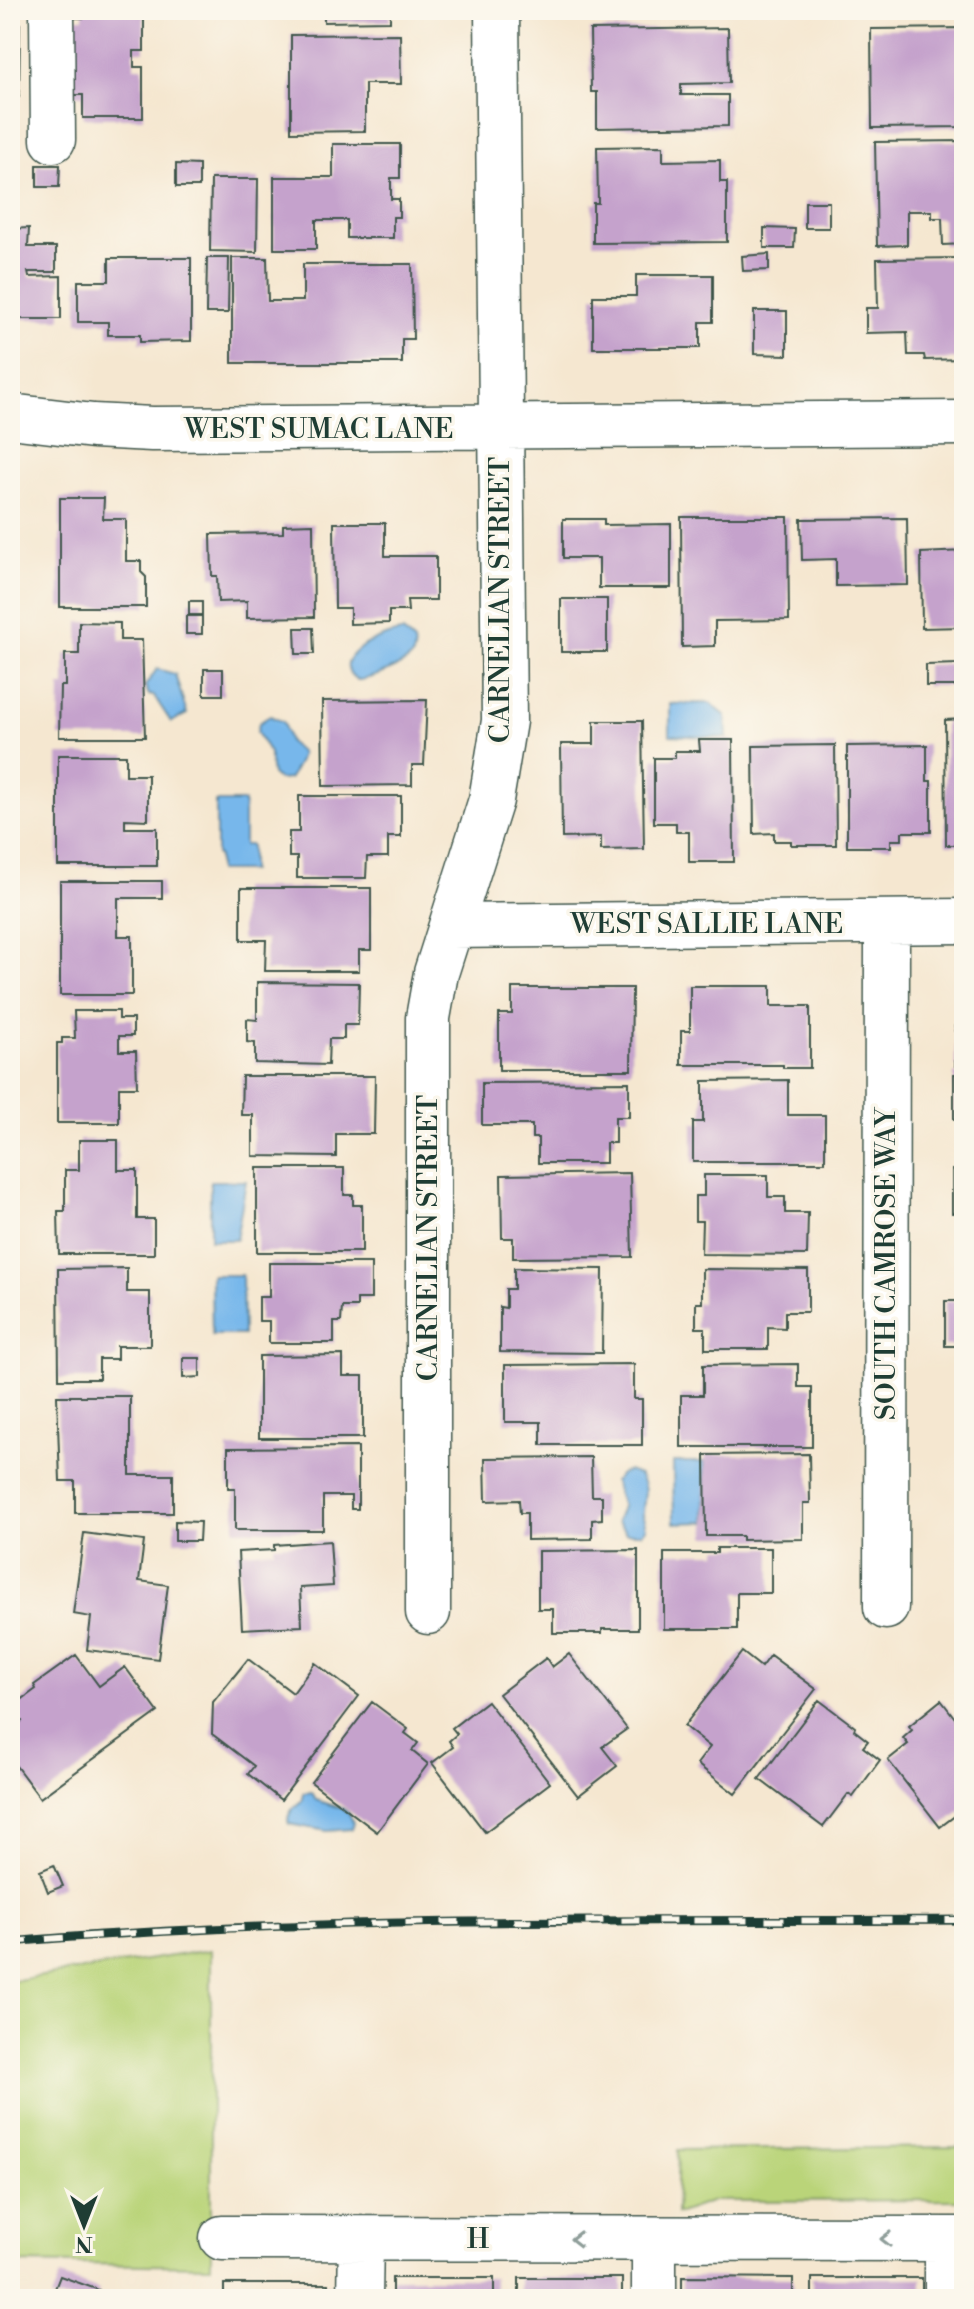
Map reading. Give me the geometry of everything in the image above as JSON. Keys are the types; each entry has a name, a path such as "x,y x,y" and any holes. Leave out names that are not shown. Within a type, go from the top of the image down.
{"street":[{"path":"52,10 53,140"},
{"name":"CARNELIAN STREET","path":"428,1612 428,1018 436,973 491,800 504,721 497,10"},
{"name":"WEST SUMAC LANE","path":"10,416 152,429 964,423"},
{"name":"WEST SALLIE LANE","path":"451,926 964,921"},
{"name":"SOUTH CAMROSE WAY","path":"886,1607 887,922"},
{"name":"H","path":"222,2238 956,2239"},
{"path":"360,2299 361,2239"},
{"path":"654,2239 654,2299"},
{"path":"947,2299 956,2239"}],"green space":[{"path":"211,1950 211,2266 10,2263 10,1981"},
{"path":"964,2147 964,2200 713,2201 676,2214 678,2150"}],"water":[{"path":"403,632 414,642 410,659 387,671 357,680 349,671 348,663 352,655 361,648 383,637"},
{"path":"157,669 175,674 187,714 171,722 145,686"},
{"path":"710,703 726,716 727,738 670,735 670,704"},
{"path":"270,716 283,722 289,742 301,753 289,779 279,780 272,775 269,753 257,732 259,723"},
{"path":"216,802 244,802 244,845 251,845 251,871 218,871"},
{"path":"210,1181 246,1181 236,1240 210,1240"},
{"path":"211,1275 242,1275 243,1335 212,1335"},
{"path":"673,1462 705,1462 705,1522 674,1523"},
{"path":"628,1471 639,1475 644,1485 643,1516 646,1528 642,1533 626,1533 617,1521 622,1506 614,1481"},
{"path":"312,1792 316,1800 348,1813 353,1823 351,1829 327,1831 289,1824 290,1814 303,1800 303,1793"}],"building":[{"path":"83,10 144,10 144,51 134,51 134,67 143,67 143,118 83,118 83,95 67,95 67,18 83,18"},
{"path":"324,10 390,10 390,21 324,22"},
{"path":"602,10 667,10 667,16 602,16"},
{"path":"895,10 928,10 928,14 895,14"},
{"path":"10,20 20,20 19,97 10,97"},
{"path":"728,28 729,83 681,84 681,95 728,95 728,126 597,128 597,92 591,92 590,30"},
{"path":"964,28 964,127 872,128 871,29"},
{"path":"400,34 401,84 365,84 365,131 291,132 291,35"},
{"path":"964,141 964,244 943,245 942,218 932,218 932,211 907,211 907,245 877,246 875,142"},
{"path":"333,144 400,144 400,178 391,178 391,199 399,199 399,217 393,217 393,238 347,238 347,220 316,220 316,249 274,249 274,177 333,177"},
{"path":"663,146 663,161 720,160 720,182 727,182 727,242 593,243 593,203 598,203 597,147"},
{"path":"176,164 199,165 199,187 176,187"},
{"path":"37,165 60,165 59,187 37,187"},
{"path":"211,179 258,179 257,252 210,251"},
{"path":"805,202 829,202 829,228 805,228"},
{"path":"29,228 28,247 56,247 56,272 28,272 29,277 61,276 61,319 10,319 10,229"},
{"path":"764,228 795,229 794,248 764,248"},
{"path":"769,254 769,270 743,271 742,256"},
{"path":"109,258 191,258 191,341 140,342 140,335 108,335 108,322 78,322 78,281 109,281"},
{"path":"207,258 229,258 228,313 206,313"},
{"path":"232,258 267,258 268,301 303,301 303,264 412,264 413,339 402,339 402,363 232,363"},
{"path":"964,258 964,359 925,360 924,355 908,355 907,332 866,333 866,308 878,308 877,259"},
{"path":"636,275 713,275 713,322 700,322 700,348 593,348 593,296 636,296"},
{"path":"754,311 787,311 787,355 754,354"},
{"path":"60,498 104,498 103,519 126,519 126,561 141,561 141,572 146,577 146,607 60,607"},
{"path":"681,517 788,517 789,620 715,621 715,646 682,647"},
{"path":"907,518 908,585 836,586 836,559 802,560 801,519"},
{"path":"563,519 604,519 604,525 671,524 671,588 599,588 599,558 563,558"},
{"path":"334,523 385,523 385,556 436,556 436,600 407,600 408,611 389,611 389,623 350,624 350,608 335,608"},
{"path":"313,524 314,617 247,618 247,601 218,602 217,576 212,576 211,534 283,533 283,525"},
{"path":"964,551 964,627 922,628 921,553"},
{"path":"561,599 607,599 607,652 561,652"},
{"path":"189,601 202,601 202,615 189,615"},
{"path":"186,616 202,616 202,634 186,634"},
{"path":"79,622 120,623 120,640 142,640 145,737 59,737 60,686 65,686 65,654 79,654"},
{"path":"295,628 313,628 314,654 296,654"},
{"path":"959,664 959,686 926,686 926,665"},
{"path":"204,669 223,669 223,695 204,695"},
{"path":"427,700 424,765 412,765 412,785 323,786 322,701"},
{"path":"964,719 964,845 946,845 945,720"},
{"path":"594,721 642,721 644,849 601,850 601,837 562,838 561,744 594,744"},
{"path":"699,740 733,740 734,862 689,862 689,832 676,832 676,823 654,823 654,758 675,758 675,751 700,751"},
{"path":"835,745 836,845 791,845 791,841 774,841 774,833 754,834 753,746"},
{"path":"927,745 931,832 902,832 902,840 891,840 891,847 847,847 847,746"},
{"path":"58,755 126,755 126,775 148,775 148,820 125,819 125,828 157,828 157,866 58,866"},
{"path":"299,796 401,796 401,837 388,837 388,857 367,857 366,878 297,878 297,857 289,857 289,832 299,832"},
{"path":"60,881 162,881 162,898 118,898 118,936 132,936 132,995 60,995"},
{"path":"241,888 371,888 371,950 359,950 359,971 265,971 266,940 241,940"},
{"path":"257,982 359,983 358,1025 344,1025 344,1039 329,1039 328,1065 255,1063 255,1043 247,1042 247,1019 257,1020"},
{"path":"690,986 771,986 771,1006 810,1006 810,1068 681,1065 681,1031 690,1031"},
{"path":"512,988 632,988 631,1070 499,1070 499,1014 512,1014"},
{"path":"956,1004 964,1004 964,1066 955,1066"},
{"path":"74,1011 119,1011 119,1019 133,1019 133,1036 119,1036 119,1051 136,1051 137,1087 119,1087 119,1123 57,1123 57,1043 62,1043 62,1038 75,1038"},
{"path":"954,1074 964,1074 964,1119 954,1119"},
{"path":"242,1076 375,1076 374,1134 336,1134 336,1157 253,1156 253,1115 241,1115"},
{"path":"788,1080 788,1115 825,1115 825,1162 693,1162 693,1122 703,1122 703,1081"},
{"path":"629,1082 629,1117 615,1117 615,1143 606,1143 606,1163 538,1163 538,1138 532,1138 532,1125 482,1125 482,1083"},
{"path":"79,1140 118,1140 118,1170 137,1170 137,1219 154,1219 154,1254 59,1254 58,1211 65,1211 65,1170 79,1170"},
{"path":"257,1168 344,1168 344,1195 353,1195 353,1205 362,1205 362,1252 257,1252"},
{"path":"964,1169 964,1226 960,1226 960,1213 952,1213 952,1170"},
{"path":"630,1173 632,1257 513,1258 513,1238 502,1238 501,1175"},
{"path":"704,1175 768,1175 768,1197 785,1197 785,1213 808,1213 807,1255 701,1254 702,1221 695,1221 695,1196 704,1196"},
{"path":"269,1263 371,1263 371,1299 357,1299 357,1307 342,1307 341,1322 334,1322 334,1343 269,1343 269,1321 259,1321 259,1297 269,1297"},
{"path":"127,1268 127,1292 150,1292 150,1346 117,1346 117,1359 99,1359 99,1379 59,1379 58,1269"},
{"path":"514,1268 603,1269 602,1353 500,1352 500,1307 506,1308 506,1289 514,1289"},
{"path":"702,1269 808,1270 808,1312 785,1312 785,1328 768,1327 768,1349 705,1349 705,1328 696,1328 696,1303 702,1303"},
{"path":"945,1301 964,1301 964,1346 945,1346"},
{"path":"343,1355 343,1376 363,1376 363,1438 259,1438 259,1356"},
{"path":"183,1358 200,1358 200,1377 183,1378"},
{"path":"960,1360 964,1360 964,1417 960,1417"},
{"path":"634,1364 634,1399 642,1399 642,1445 541,1445 541,1422 505,1422 505,1365"},
{"path":"798,1364 798,1387 812,1387 812,1447 681,1447 681,1395 703,1395 703,1365"},
{"path":"57,1396 130,1396 130,1475 173,1475 173,1513 75,1513 75,1481 60,1481"},
{"path":"358,1447 358,1509 351,1509 351,1496 323,1496 323,1530 235,1530 235,1488 228,1488 228,1448"},
{"path":"809,1454 810,1503 803,1503 803,1539 742,1540 742,1536 706,1536 705,1455"},
{"path":"591,1457 592,1496 602,1496 602,1519 592,1520 592,1539 527,1540 527,1513 520,1513 519,1500 486,1501 485,1458"},
{"path":"175,1521 200,1522 199,1541 175,1541"},
{"path":"84,1533 144,1541 139,1581 168,1585 158,1659 87,1650 91,1617 73,1614"},
{"path":"330,1541 333,1586 300,1588 302,1626 242,1629 238,1552 274,1550 274,1545"},
{"path":"717,1548 771,1548 771,1593 737,1593 737,1629 664,1629 664,1553 717,1553"},
{"path":"638,1550 638,1629 553,1633 553,1609 538,1609 538,1551"},
{"path":"742,1652 761,1667 770,1655 816,1689 735,1794 697,1764 710,1747 684,1726"},
{"path":"569,1654 627,1729 602,1747 617,1766 578,1796 499,1694 546,1658 552,1667"},
{"path":"76,1655 99,1686 125,1667 158,1712 40,1798 10,1758 10,1730 22,1721 12,1707 36,1689 34,1685"},
{"path":"248,1659 293,1693 315,1663 359,1696 281,1800 248,1774 254,1766 212,1734 213,1702"},
{"path":"819,1700 855,1727 854,1730 868,1741 863,1747 880,1760 853,1797 848,1794 823,1827 759,1779"},
{"path":"941,1700 964,1730 964,1809 940,1827 888,1760 908,1744 903,1738 912,1730 909,1726"},
{"path":"487,1701 550,1783 485,1832 432,1763 453,1747 449,1741 457,1734 452,1728"},
{"path":"372,1702 408,1729 405,1733 418,1743 412,1751 428,1764 377,1832 311,1782"},
{"path":"54,1865 63,1886 48,1892 40,1871"},
{"path":"60,2276 99,2290 96,2299 51,2299"},
{"path":"682,2277 793,2278 793,2299 682,2299"},
{"path":"392,2278 494,2278 494,2299 392,2299"},
{"path":"519,2278 622,2278 622,2299 519,2299"},
{"path":"812,2278 922,2278 922,2299 812,2299"},
{"path":"224,2284 329,2284 329,2299 224,2299"}],"railway":[{"path":"10,1942 129,1933 367,1924 964,1920"}]}
